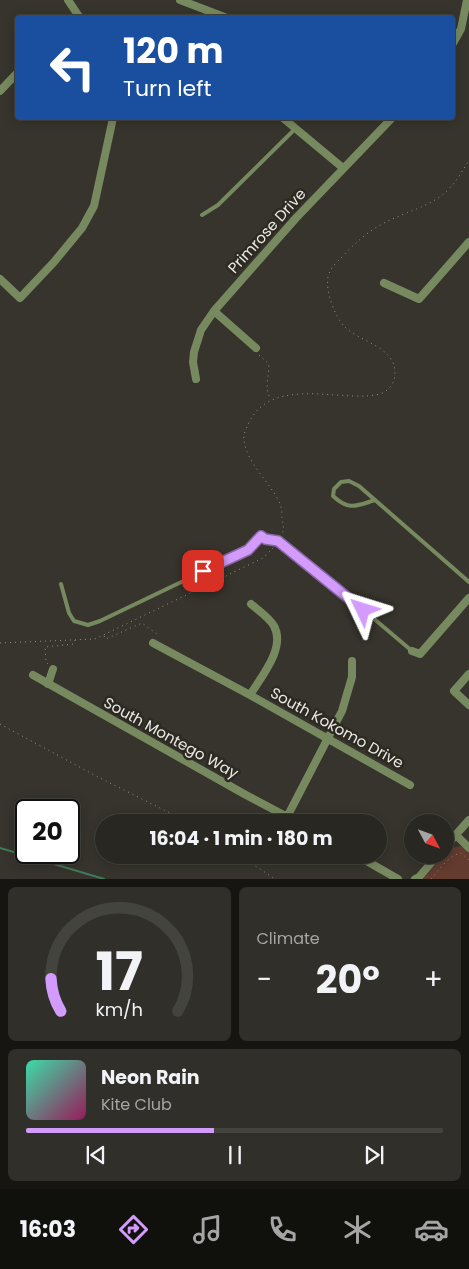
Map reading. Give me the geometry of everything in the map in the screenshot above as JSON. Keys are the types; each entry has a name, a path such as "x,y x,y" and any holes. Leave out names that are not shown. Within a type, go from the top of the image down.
{"street":[{"path":"68,0 78,15"},
{"path":"180,0 219,15"},
{"path":"455,40 461,30 467,0"},
{"path":"0,91 15,75"},
{"path":"0,280 20,298 54,262 82,228 94,206 113,120"},
{"path":"286,120 343,168"},
{"name":"Primrose Drive","path":"196,379 193,362 194,352 201,330 214,312 296,218 390,120"},
{"path":"384,283 419,299 468,246"},
{"path":"214,312 256,348"},
{"path":"412,651 420,654 469,598"},
{"name":"South Kokomo Drive","path":"250,604 268,619 274,627 277,636 277,647 250,695"},
{"name":"South Kokomo Drive","path":"153,643 410,785"},
{"path":"289,814 342,711 352,677 352,661"},
{"path":"48,684 53,669"},
{"path":"469,674 454,691 469,705"},
{"name":"South Montego Way","path":"33,675 282,814"},
{"path":"468,826 456,835 469,848"},
{"path":"372,864 398,879"},
{"path":"415,879 430,864"}],"lane":[{"path":"202,215 218,205 296,128"},
{"path":"375,500 348,507 333,496 334,489 341,482 349,481 359,486 469,582"},
{"path":"61,584 69,613 74,621 88,625 248,550 261,536 265,539 278,541 412,651"}],"path":[{"path":"0,643 95,638 263,558 284,531 280,505 247,451 243,438 249,423 260,407 270,399 287,395 378,395 388,390 394,380 395,370 392,359 386,353 344,326 334,307 327,278 332,268 348,250 376,227 437,199 449,190 469,160"},
{"path":"256,348 257,353 269,364 268,396 270,399"},
{"path":"104,634 106,639 142,623 157,634 153,643"},
{"path":"53,669 46,662 45,647 74,644 75,640"},
{"path":"0,724 96,776 172,814"},
{"path":"431,879 456,854 461,853 469,860"},
{"path":"252,864 274,879"}],"shaded area":[{"path":"461,846 469,853 469,879 423,879 437,864 454,864 454,847"}],"waterway":[{"path":"0,848 104,879"}],"route":[{"path":"203,571 248,550 261,536 265,539 278,541 363,610"}]}
